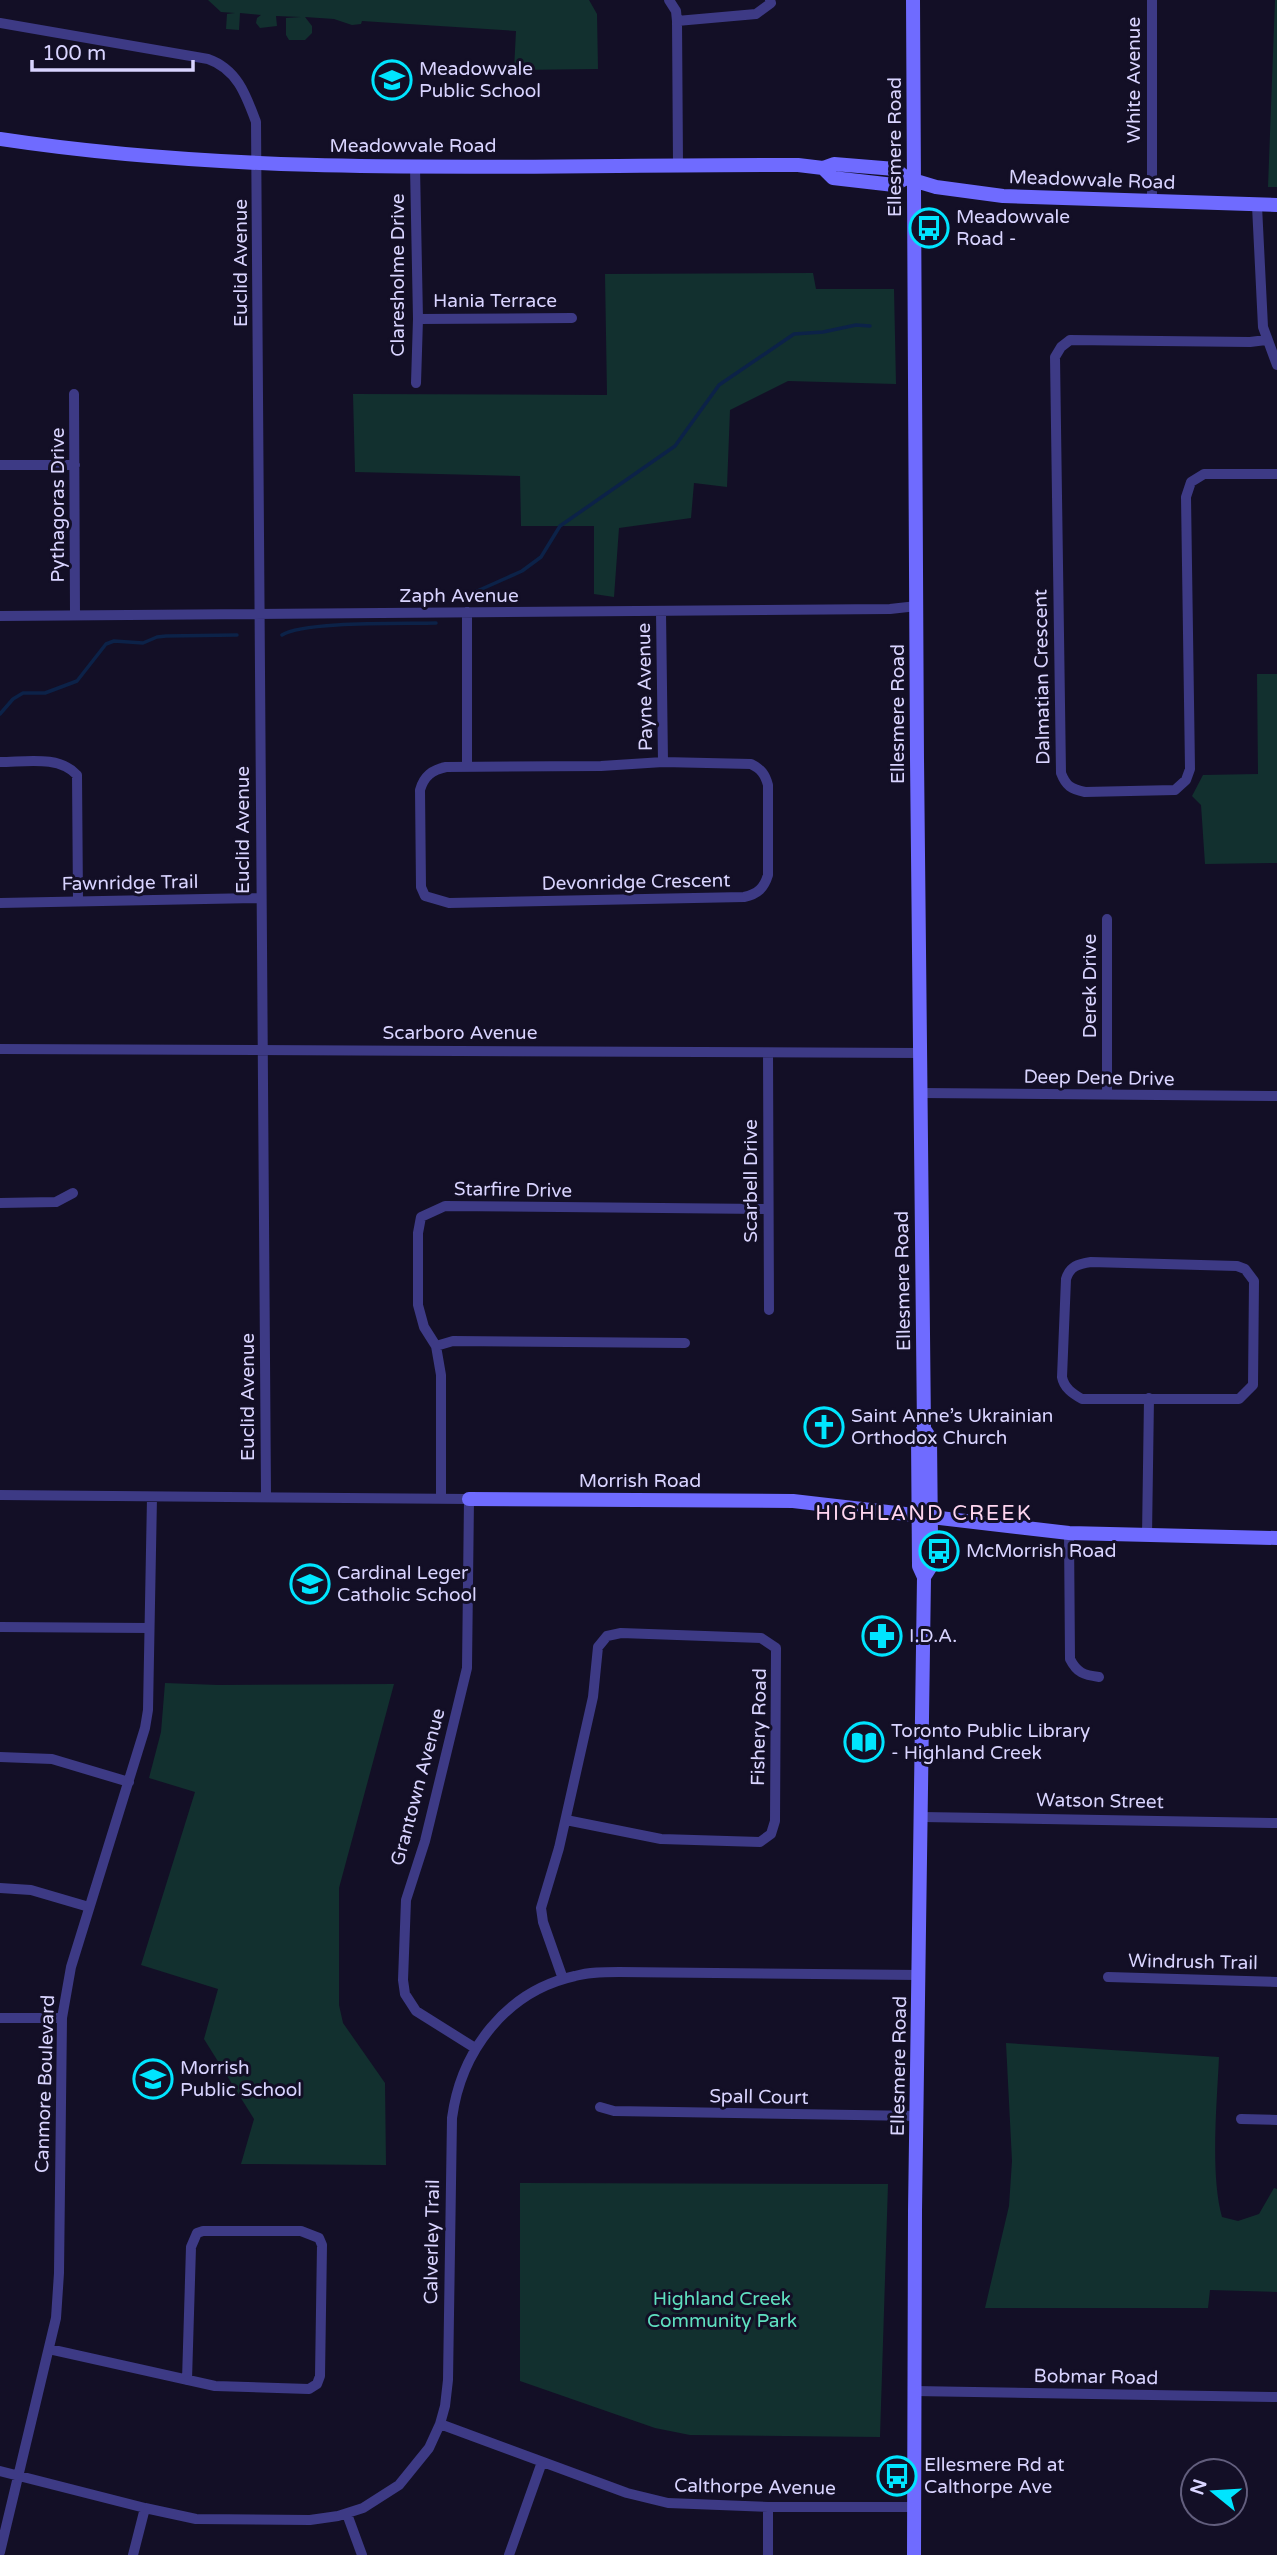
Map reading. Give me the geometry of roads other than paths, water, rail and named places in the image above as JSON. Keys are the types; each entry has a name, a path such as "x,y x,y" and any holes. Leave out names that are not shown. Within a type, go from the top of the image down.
{"main road":[{"name":"Ellesmere Road","path":"913,0 910,179 917,606 924,1429 930,1438 925,1517 931,1566 924,1577 914,2555"},
{"name":"Meadowvale Road","path":"1,139 258,164 415,167 678,164 798,165 823,168 834,164 895,169 910,179 936,187 1003,196 1277,205"},
{"name":"Morrish Road","path":"469,1499 793,1501 1069,1534 1277,1538"}],"street":[{"path":"669,0 676,11 677,21 678,164"},
{"path":"677,21 756,15 765,10 771,3 770,0"},
{"name":"White Avenue","path":"1152,0 1152,202"},
{"name":"Euclid Avenue","path":"0,23 208,59 222,64 233,73 257,122 266,1495"},
{"name":"Claresholme Drive","path":"415,167 418,318 416,383"},
{"path":"1257,206 1263,327 1277,365"},
{"name":"Hania Terrace","path":"418,318 572,318"},
{"name":"Dalmatian Crescent","path":"1266,340 1070,340 1061,347 1055,357 1061,773 1066,784 1074,790 1175,790 1186,780 1190,769 1186,497 1191,482 1204,474 1277,474"},
{"name":"Pythagoras Drive","path":"74,394 75,615"},
{"path":"0,465 75,465"},
{"name":"Zaph Avenue","path":"0,616 661,612 890,609 917,606"},
{"path":"467,612 467,766"},
{"name":"Payne Avenue","path":"661,612 663,762"},
{"path":"0,762 65,764 77,775 78,901"},
{"name":"Devonridge Crescent","path":"663,762 751,764 765,776 768,785 768,874 764,886 755,895 508,903 449,903 425,896 421,887 420,790 423,780 436,769 663,762"},
{"name":"Fawnridge Trail","path":"0,903 261,898"},
{"name":"Derek Drive","path":"1107,919 1107,1095"},
{"name":"Scarboro Avenue","path":"0,1049 920,1054"},
{"name":"Scarbell Drive","path":"768,1053 769,1310"},
{"name":"Deep Dene Drive","path":"921,1093 1277,1097"},
{"path":"0,1203 56,1202 73,1193"},
{"name":"Starfire Drive","path":"441,1498 441,1375 436,1346 424,1327 418,1305 418,1233 421,1217 445,1206 768,1209"},
{"path":"1091,1262 1237,1266 1245,1269 1254,1281 1253,1385 1239,1399 1149,1398 1082,1399 1073,1395 1063,1383 1066,1279 1069,1270 1076,1265 1091,1262"},
{"path":"436,1346 453,1341 685,1343"},
{"path":"1147,1536 1149,1398"},
{"name":"Morrish Road","path":"0,1495 266,1495 469,1499"},
{"name":"Canmore Boulevard","path":"0,2552 56,2318 62,2018 67,1983 129,1782 148,1710 152,1497"},
{"name":"Grantown Avenue","path":"469,1499 467,1668 425,1841 406,1900 403,1980 405,1994 416,2011 475,2048"},
{"path":"1069,1534 1070,1659 1076,1670 1085,1675 1099,1677"},
{"path":"0,1627 149,1628"},
{"name":"Fishery Road","path":"563,1979 543,1922 541,1908 566,1820 593,1697 598,1647 607,1636 621,1633 761,1638 776,1648 775,1821 771,1834 760,1842 685,1841 661,1839 566,1820"},
{"path":"0,1757 52,1759 129,1782"},
{"name":"Watson Street","path":"922,1817 1277,1823"},
{"path":"0,1888 31,1890 89,1907"},
{"name":"Calverley Trail","path":"0,2471 196,2519 310,2520 363,2508 399,2485 429,2448 440,2424 448,2380 452,2118 460,2080 475,2048 501,2016 541,1989 563,1979 586,1974 920,1975"},
{"name":"Windrush Trail","path":"1108,1977 1277,1982"},
{"path":"0,2018 62,2018"},
{"name":"Spall Court","path":"600,2107 614,2111 918,2116"},
{"path":"1241,2119 1277,2120"},
{"path":"49,2349 187,2380 228,2388 309,2389 317,2384 320,2376 319,2238 301,2231 197,2233 191,2247 187,2380"},
{"name":"Bobmar Road","path":"914,2391 1277,2397"},
{"name":"Calthorpe Avenue","path":"440,2424 628,2493 668,2503 768,2507 914,2507"},
{"path":"509,2555 542,2462"},
{"path":"768,2507 768,2555"},
{"path":"133,2555 145,2508"},
{"path":"346,2514 362,2555"}],"waterway":[{"path":"475,592 522,571 541,557 560,526 675,446 719,385 794,334 823,332 856,325 870,326"},
{"path":"282,635 311,627 332,625 436,623"},
{"path":"0,714 13,699 23,693 45,693 77,681 106,644 114,641 143,643 166,636 237,635"}],"place":[{"name":"Meadowvale Public School","path":"392,80"},
{"name":"Meadowvale Road -","path":"929,228"},
{"name":"Saint Anne’s Ukrainian Orthodox Church","path":"824,1427"},
{"name":"McMorrish Road","path":"939,1551"},
{"name":"Cardinal Leger Catholic School","path":"310,1584"},
{"name":"I.D.A.","path":"882,1636"},
{"name":"Toronto Public Library - Highland Creek","path":"864,1742"},
{"name":"Morrish Public School","path":"153,2079"},
{"name":"Ellesmere Rd at Calthorpe Ave","path":"897,2476"}],"district":[{"name":"HIGHLAND CREEK","path":"924,1513"}],"park label":[{"name":"Highland Creek Community Park","path":"722,2310"}]}
